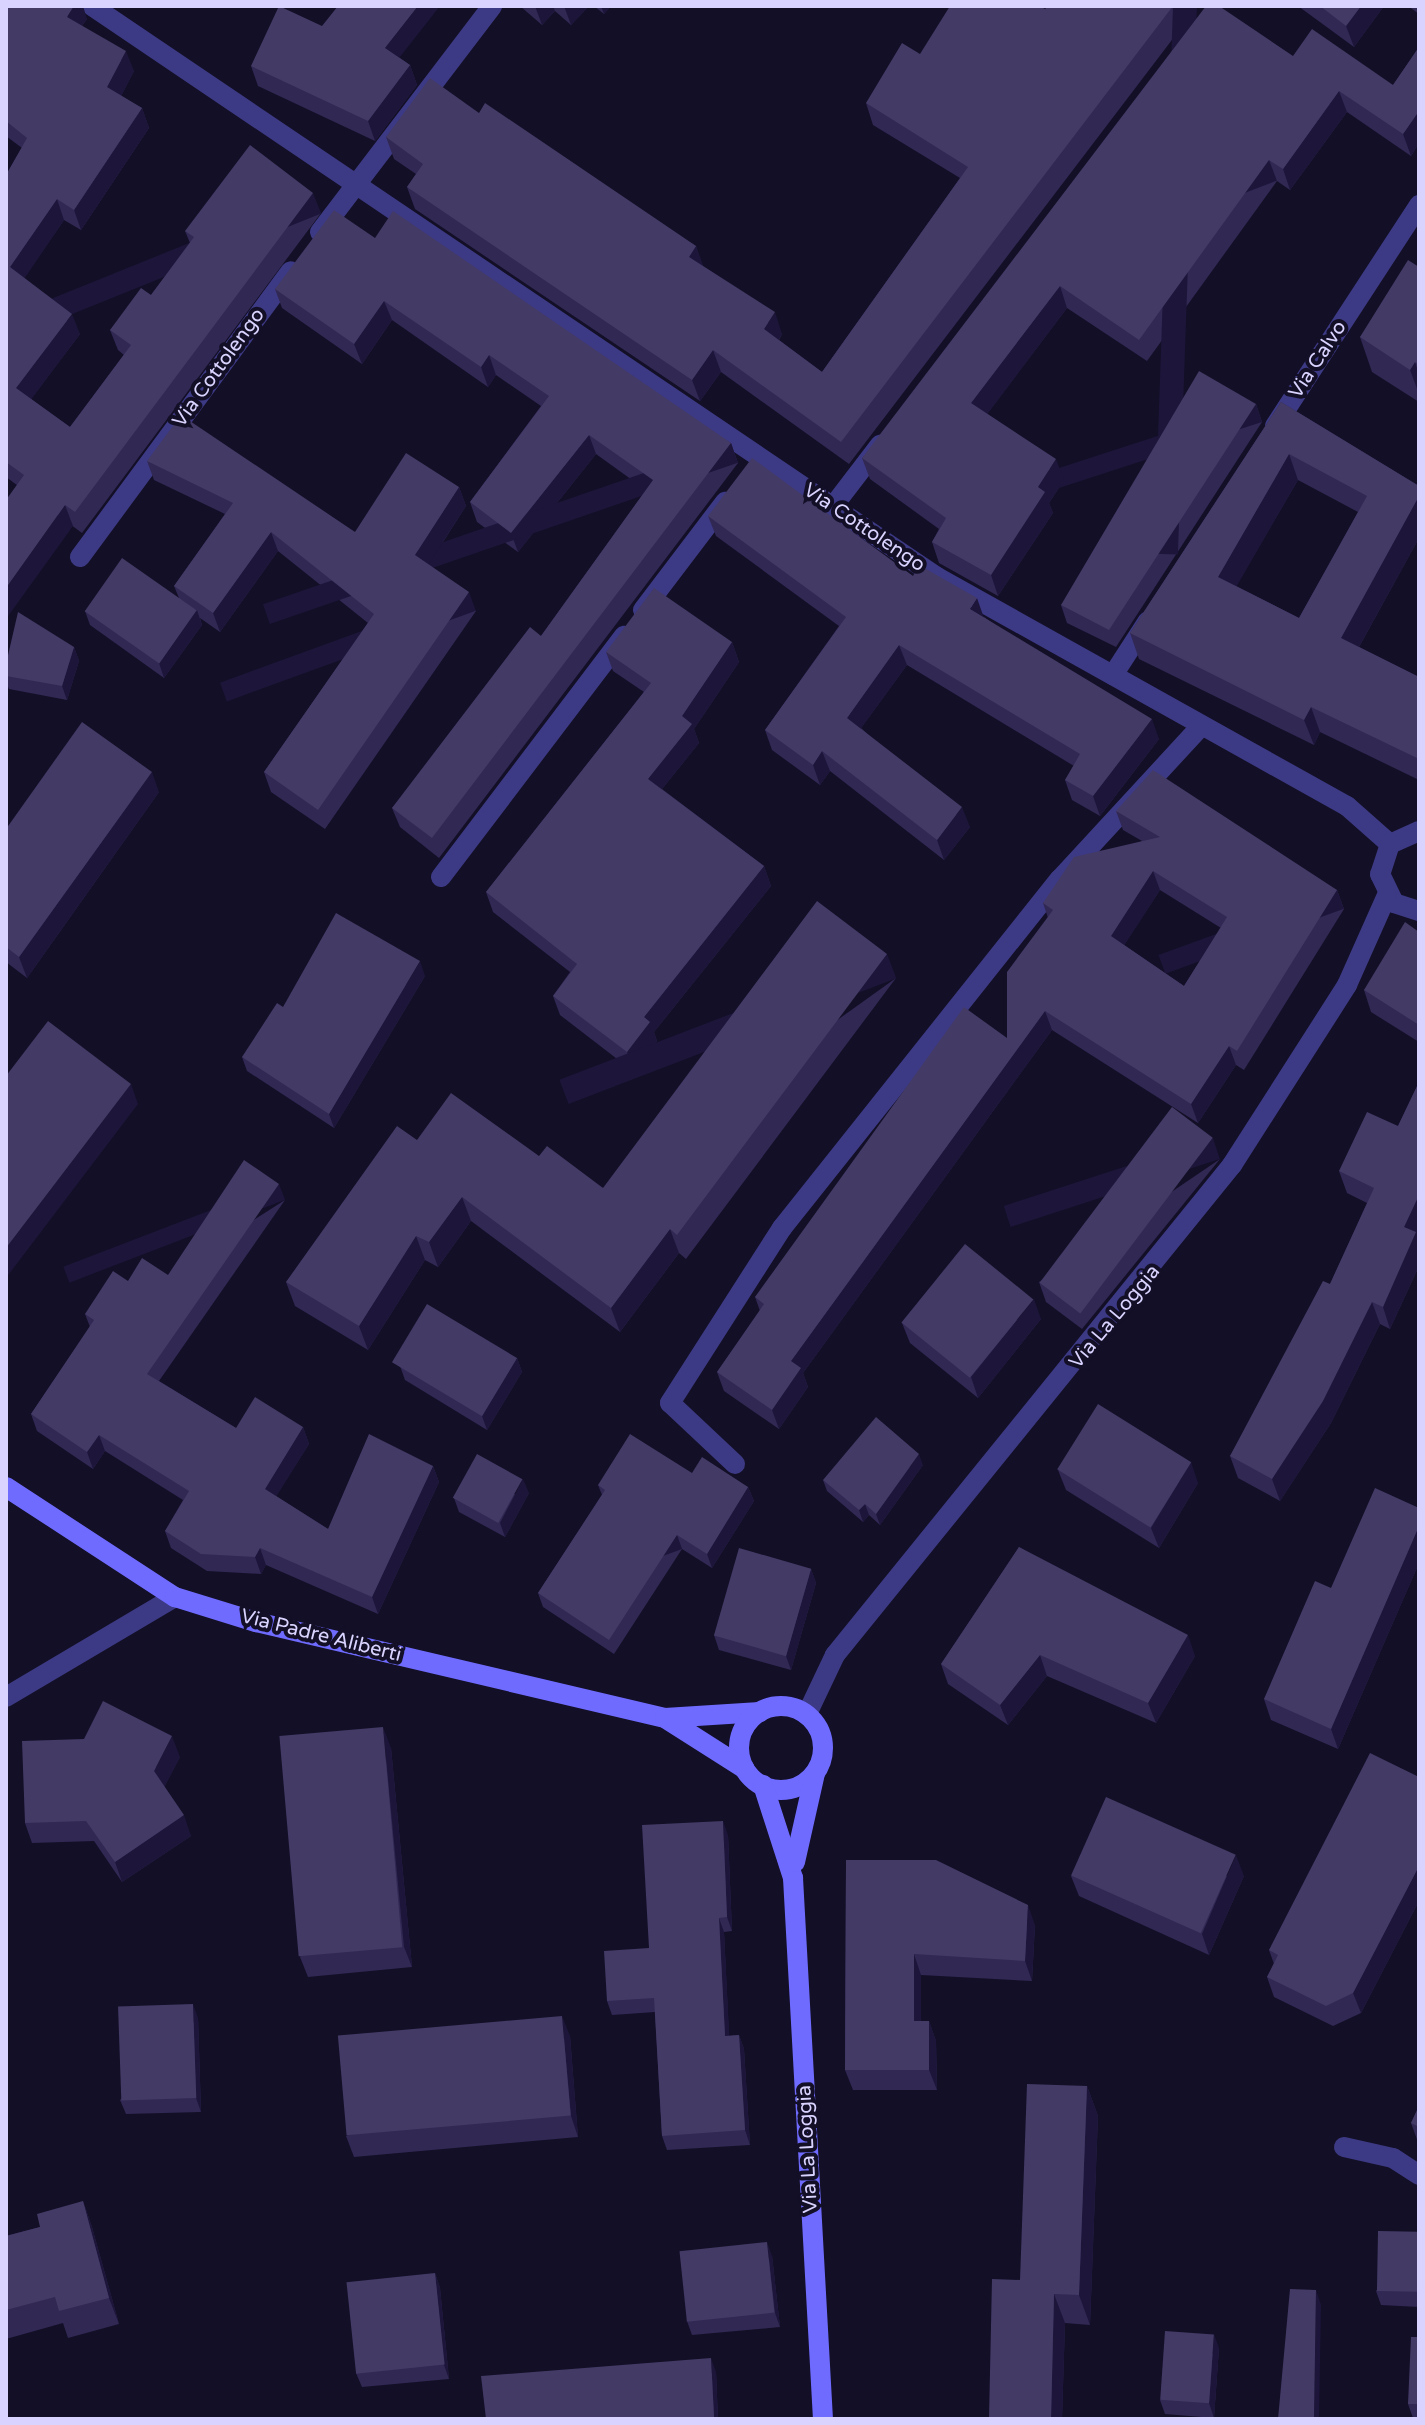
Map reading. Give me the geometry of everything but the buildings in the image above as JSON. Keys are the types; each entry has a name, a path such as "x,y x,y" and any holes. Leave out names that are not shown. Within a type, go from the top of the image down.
{"street":[{"name":"Via Cottolengo","path":"92,6 358,180 750,470 834,505 937,577 1347,806 1390,844"},
{"path":"358,180 492,6"},
{"name":"Via Cottolengo","path":"80,557 358,180"},
{"name":"Via Calvo","path":"1266,440 1419,205"},
{"path":"834,505 891,430"},
{"path":"441,877 750,470"},
{"path":"1113,675 1164,597"},
{"path":"735,1464 670,1403 782,1228 1060,879 1202,725"},
{"path":"1419,831 1390,844 1380,863 1387,895 1419,911"},
{"name":"Via La Loggia","path":"807,1714 835,1655 1232,1165 1347,985 1387,895"},
{"name":"Via Padre Aliberti","path":"6,1487 175,1597 665,1718 760,1712"},
{"path":"6,1697 175,1597"},
{"path":"780,1706 807,1714 823,1749 815,1773 794,1788 763,1785 745,1769 740,1741 760,1712 780,1706"},
{"name":"Via Padre Aliberti","path":"665,1718 745,1769"},
{"name":"Via La Loggia","path":"793,1878 815,1773"},
{"name":"Via La Loggia","path":"763,1785 793,1878 823,2419"},
{"path":"1344,2147 1393,2158 1419,2175"}]}
